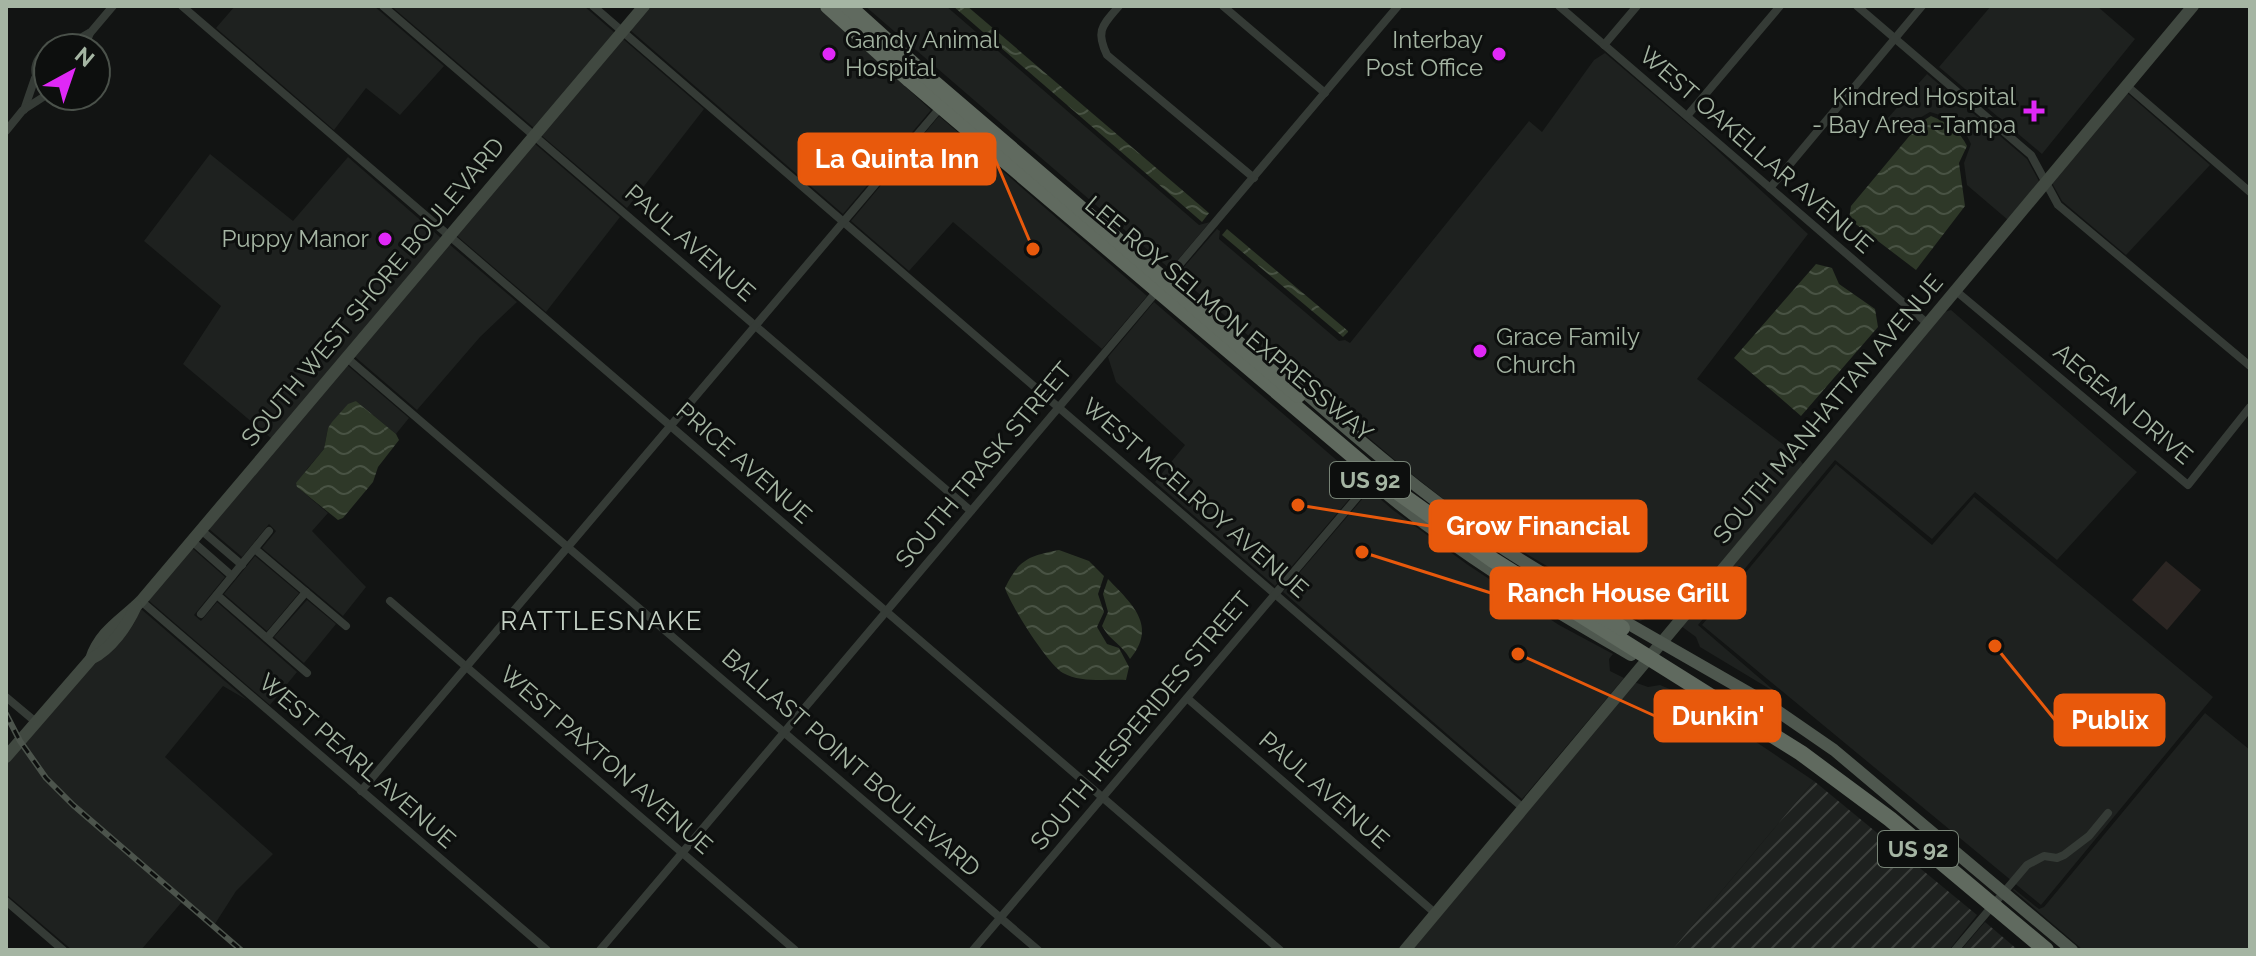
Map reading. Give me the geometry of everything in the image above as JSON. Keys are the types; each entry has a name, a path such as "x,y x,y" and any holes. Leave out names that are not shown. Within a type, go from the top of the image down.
{"highway":[{"name":"LEE ROY SELMON EXPRESSWAY","path":"827,6 1385,483 1493,560 1811,760 1890,819 2046,950"},
{"name":"LEE ROY SELMON EXPRESSWAY","path":"848,6 1392,475 1488,545 1827,760 1896,811 2062,950"}],"main road":[{"name":"US 92","path":"827,6 939,109 1423,523 1532,599 1784,746 1889,825 2036,950"},
{"name":"US 92","path":"856,6 1426,495 1532,568 1718,674 1796,723 1884,791 2072,950"},
{"path":"909,81 946,94 953,91"},
{"path":"939,109 956,106 968,110 1039,171 1054,177"},
{"path":"1047,202 1067,211 1151,280 1170,276"},
{"path":"1154,295 1168,289 1182,293 1247,350 1257,352"},
{"path":"1287,409 1323,427 1402,493 1413,498 1426,495"},
{"path":"1423,523 1446,533 1529,588 1620,639 1644,645 1660,643"},
{"path":"1643,662 1660,658 1685,664 1794,727 1874,789 1884,791"},
{"path":"1889,825 1902,829 1966,883 1985,894 2004,893"},
{"path":"1989,910 2007,909 2022,915 2062,950"}],"street":[{"path":"91,32 113,6"},
{"name":"PRICE AVENUE","path":"182,6 1280,950"},
{"name":"PAUL AVENUE","path":"383,6 971,511"},
{"name":"WEST MCELROY AVENUE","path":"593,6 1522,807"},
{"name":"SOUTH WEST SHORE BOULEVARD","path":"6,757 91,659 101,654 129,621 138,604 644,6"},
{"path":"1119,6 1102,26 1100,40 1107,55 1254,178"},
{"path":"1223,6 1325,93"},
{"name":"WEST OAKELLAR AVENUE","path":"1559,6 1928,324"},
{"path":"1604,45 1637,6"},
{"path":"1687,116 1780,6"},
{"path":"1857,6 2031,155 2058,205 2250,366"},
{"path":"1770,188 1922,6"},
{"name":"SOUTH MANHATTAN AVENUE","path":"1405,950 2193,6"},
{"name":"SOUTH TRASK STREET","path":"600,950 1254,178 1394,7"},
{"path":"23,110 32,86"},
{"path":"2127,86 2250,192"},
{"path":"6,131 32,104"},
{"path":"361,791 939,109"},
{"name":"AEGEAN DRIVE","path":"1956,291 2188,485 2250,407"},
{"name":"BALLAST POINT BOULEVARD","path":"347,358 1038,950"},
{"name":"SOUTH HESPERIDES STREET","path":"973,950 1371,481"},
{"path":"201,530 242,565"},
{"path":"201,614 269,531"},
{"path":"192,541 232,576"},
{"path":"255,549 346,626"},
{"path":"267,638 306,592"},
{"path":"217,595 307,673"},
{"name":"WEST PAXTON AVENUE","path":"390,601 795,950"},
{"name":"WEST PEARL AVENUE","path":"138,604 547,950"},
{"path":"6,697 37,723"},
{"name":"PAUL AVENUE","path":"1187,698 1435,913"},
{"path":"1955,950 2027,865 2044,856 2057,858 2064,855 2089,836 2108,813"},
{"path":"6,901 63,950"}],"shaded area":[{"path":"235,6 374,6 444,66 400,115 366,88 334,130 216,28"},
{"path":"391,6 584,6 615,33 534,128"},
{"path":"650,6 817,6 931,110 843,214 630,30"},
{"path":"865,6 946,6 1199,225 1210,222 1170,269"},
{"name":"Kindred Hospital - Bay Area -Tampa","path":"1991,6 2097,6 2135,39 2042,154 1939,67"},
{"path":"623,39 704,109 627,208 541,135"},
{"path":"1605,53 1701,135 1808,234 1697,379 1792,451 1803,464 1673,621 1661,613 1640,621 1496,536 1455,508 1177,275 1217,229 1220,231 1219,239 1339,341 1350,343 1529,121 1542,132 1594,60"},
{"path":"1927,74 2027,159 2040,183 2008,220 1967,185 1964,163 1971,144 1967,136 1946,117 1930,112 1918,119 1905,134 1887,119"},
{"path":"2127,93 2210,165 2126,255 2062,201 2052,183"},
{"path":"939,116 1147,296 1102,349 953,222 909,271 851,221"},
{"path":"534,143 620,217 546,312 456,235"},
{"path":"210,154 293,221 348,157 441,238 272,439 183,364 221,306 144,241"},
{"path":"449,244 517,302 480,337 417,410 354,356"},
{"path":"1154,302 1363,483 1275,586 1155,482 1185,445 1116,382 1108,357"},
{"path":"1951,310 2137,472 2057,560 1975,492 1932,539 1835,460 1698,625 1778,694 1700,647 1696,637 1681,626 1944,312"},
{"path":"347,365 409,418 396,434 356,401 328,428 324,449 297,487 328,513 312,531 366,587 343,616 262,548 276,531 269,524 242,557 209,529"},
{"path":"1836,464 1932,545 1974,497 2213,697 2041,905 1702,625"},
{"path":"1370,490 1468,565 1559,625 1613,654 1609,659 1610,671 1624,678 1522,799 1283,592"},
{"path":"192,548 225,577 194,615 201,621 217,602 297,672 270,705 148,600"},
{"path":"255,556 299,593 267,631 224,594"},
{"path":"2166,561 2201,590 2167,630 2132,600"},
{"path":"307,600 336,624 304,663 274,637"},
{"path":"141,609 247,700 223,686 165,757 273,854 236,891 213,927 181,903 141,950 72,950 6,894 6,765 93,665 105,657 133,625"},
{"path":"1634,682 1648,687 1660,685 1672,690 1716,715 1814,781 1672,950 1412,950"},
{"path":"2205,713 2250,750 2250,950 2083,950 2013,890 2039,909 2044,907"},
{"path":"1814,781 1977,915 1949,950 1672,950"},
{"path":"1985,922 2018,950 1961,950"}],"water":[{"path":"953,6 967,6 1209,213 1202,222"},
{"path":"1931,116 1952,128 1967,146 1959,163 1965,206 1916,270 1849,219 1851,206 1921,122"},
{"path":"1227,229 1348,332 1343,337 1222,235"},
{"path":"1816,264 1832,268 1839,284 1875,309 1878,327 1801,416 1734,358"},
{"path":"356,401 396,434 399,440 378,467 373,482 338,520 296,483 324,449 332,422 348,404"},
{"path":"1059,550 1089,561 1104,576 1098,594 1104,612 1097,627 1107,644 1119,648 1129,667 1126,680 1086,679 1063,673 1039,646 1009,596 1005,588 1020,565 1032,557"},
{"path":"1108,579 1126,597 1142,626 1138,647 1130,659 1102,626 1108,612 1103,594"}],"railway":[{"path":"6,714 20,741 46,778 241,950"}],"place":[{"name":"Gandy Animal Hospital","path":"829,54"},
{"name":"Interbay Post Office","path":"1499,54"},
{"name":"Kindred Hospital - Bay Area -Tampa","path":"2034,111"},
{"name":"Puppy Manor","path":"385,239"},
{"name":"La Quinta Inn","path":"1033,249"},
{"name":"Grace Family Church","path":"1480,351"},
{"name":"Grow Financial","path":"1298,505"},
{"name":"Ranch House Grill","path":"1362,552"},
{"name":"Publix","path":"1995,646"},
{"name":"Dunkin'","path":"1518,654"}],"district":[{"name":"RATTLESNAKE","path":"602,621"}]}
